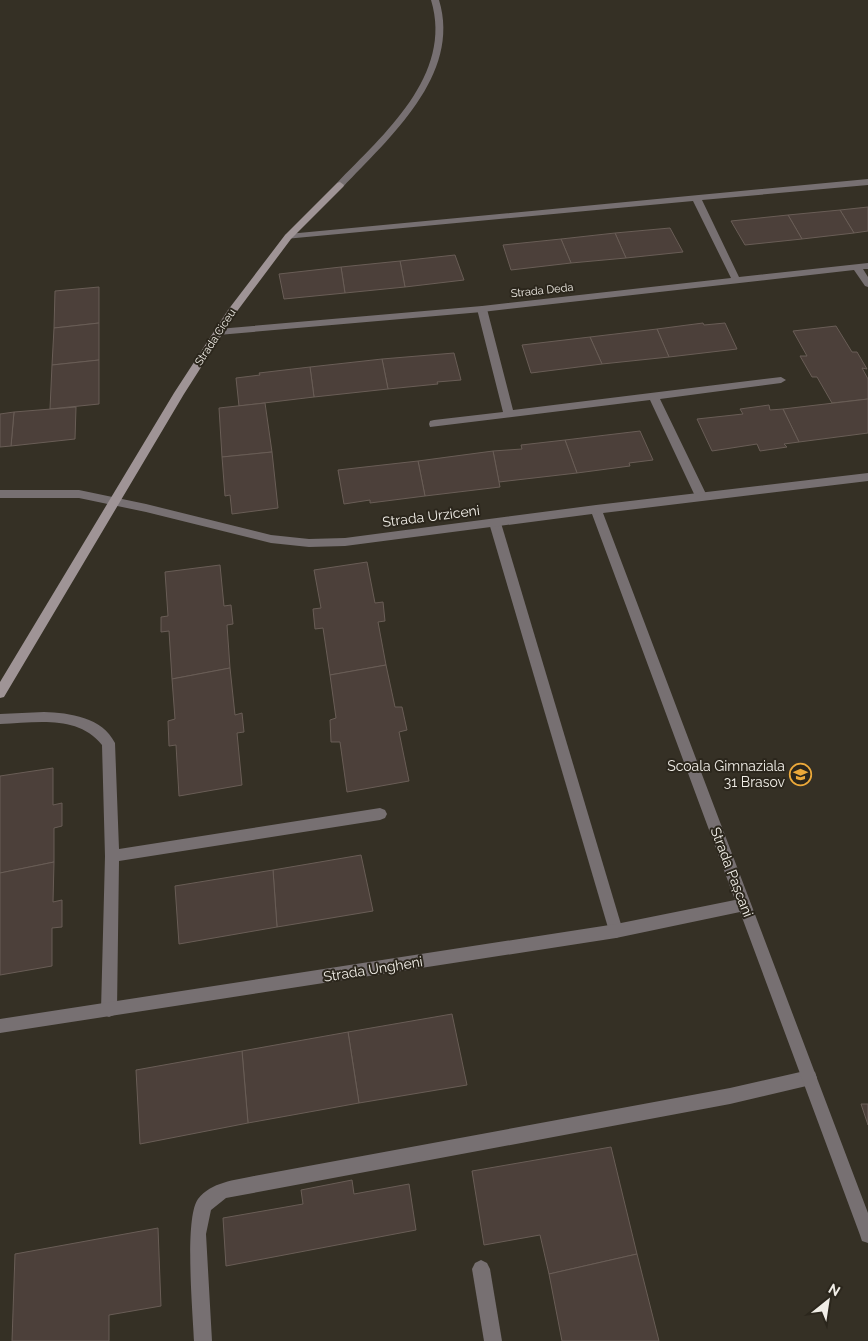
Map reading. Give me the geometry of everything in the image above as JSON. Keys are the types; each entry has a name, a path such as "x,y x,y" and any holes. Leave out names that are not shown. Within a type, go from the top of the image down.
{"street":[{"name":"Strada Ciceu","path":"0,693 179,393 231,312 288,237 374,148 424,84 434,64 439,43 435,0"},
{"path":"288,237 868,182"},
{"path":"696,198 736,280"},
{"name":"Strada Deda","path":"218,332 482,309 868,266"},
{"path":"857,267 868,284"},
{"path":"482,309 509,415"},
{"path":"434,424 781,380"},
{"path":"653,396 701,496"},
{"name":"Strada Urziceni","path":"0,494 79,494 271,539 345,542 596,509 868,477"},
{"name":"Strada Pașcani","path":"596,509 868,1234"},
{"path":"496,523 616,931"},
{"path":"0,718 60,717 88,723 102,733 108,742 112,856 109,1010"},
{"path":"112,856 380,814"},
{"name":"Strada Ungheni","path":"0,1026 616,931 744,905"},
{"path":"203,1341 198,1234 204,1205 222,1191 730,1096 809,1078"},
{"path":"481,1269 493,1341"}],"building":[{"path":"868,207 868,231 854,233 840,210"},
{"path":"840,210 854,233 802,239 788,215"},
{"path":"788,215 802,239 745,245 731,221"},
{"path":"670,228 683,252 626,258 615,233"},
{"path":"615,233 626,258 571,263 561,239"},
{"path":"561,239 571,263 511,270 503,245"},
{"path":"455,255 464,280 405,287 400,261"},
{"path":"400,261 405,287 345,293 341,267"},
{"path":"341,267 345,293 284,299 279,274"},
{"path":"99,287 99,323 54,328 55,291"},
{"path":"99,323 99,360 52,365 54,328"},
{"path":"703,323 704,325 725,323 737,349 669,357 657,329"},
{"path":"836,326 852,352 857,352 867,369 862,368 868,379 868,399 832,403 817,377 812,377 800,356 807,356 793,331"},
{"path":"657,329 669,357 602,364 590,337"},
{"path":"590,337 602,364 531,373 522,345"},
{"path":"454,353 461,380 388,389 382,359"},
{"path":"382,359 388,389 314,397 310,367"},
{"path":"99,360 99,404 50,409 52,365"},
{"path":"310,367 314,397 239,406 236,378 260,375 259,373"},
{"path":"868,399 868,433 799,442 783,409"},
{"path":"265,403 272,452 222,457 219,408"},
{"path":"769,405 770,410 783,409 799,442 784,444 787,447 760,451 757,444 712,451 697,419 743,414 740,409"},
{"path":"76,407 75,439 11,446 14,412"},
{"path":"14,412 11,446 0,447 0,414"},
{"path":"640,431 653,460 629,463 630,466 577,473 565,440"},
{"path":"565,440 577,473 499,482 493,451 522,449 521,445"},
{"path":"493,451 500,487 425,496 418,461"},
{"path":"272,452 278,508 232,514 230,495 225,496 222,457"},
{"path":"418,461 425,496 370,503 370,500 344,504 338,470"},
{"path":"367,562 375,603 383,602 385,621 378,622 386,665 330,675 323,628 315,629 313,609 321,608 314,570"},
{"path":"220,565 224,606 231,605 233,624 227,625 230,668 172,679 169,631 161,632 161,617 168,616 165,572"},
{"path":"386,665 395,707 402,707 407,730 399,732 409,781 347,792 340,742 331,742 330,720 336,718 330,675"},
{"path":"230,668 235,715 242,713 244,732 237,733 242,785 179,796 176,745 169,746 168,721 175,719 172,679"},
{"path":"53,768 53,805 62,803 62,826 54,828 54,862 0,873 0,776"},
{"path":"361,855 373,911 277,927 273,870"},
{"path":"54,862 53,902 62,900 62,927 52,928 52,966 0,975 0,873"},
{"path":"273,870 277,927 179,944 175,886"},
{"path":"452,1014 467,1085 359,1103 348,1032"},
{"path":"348,1032 359,1103 248,1123 242,1051"},
{"path":"242,1051 248,1123 140,1144 136,1070"},
{"path":"861,1104 868,1104 868,1125"},
{"path":"611,1147 637,1254 549,1274 540,1235 484,1245 472,1171"},
{"path":"352,1180 354,1194 409,1184 416,1230 226,1266 223,1218 303,1204 301,1190"},
{"path":"158,1228 161,1306 109,1315 109,1341 12,1341 15,1254"},
{"path":"637,1254 659,1341 562,1341 549,1274"}],"place":[{"name":"Scoala Gimnaziala 31 Brasov","path":"801,774"}]}
